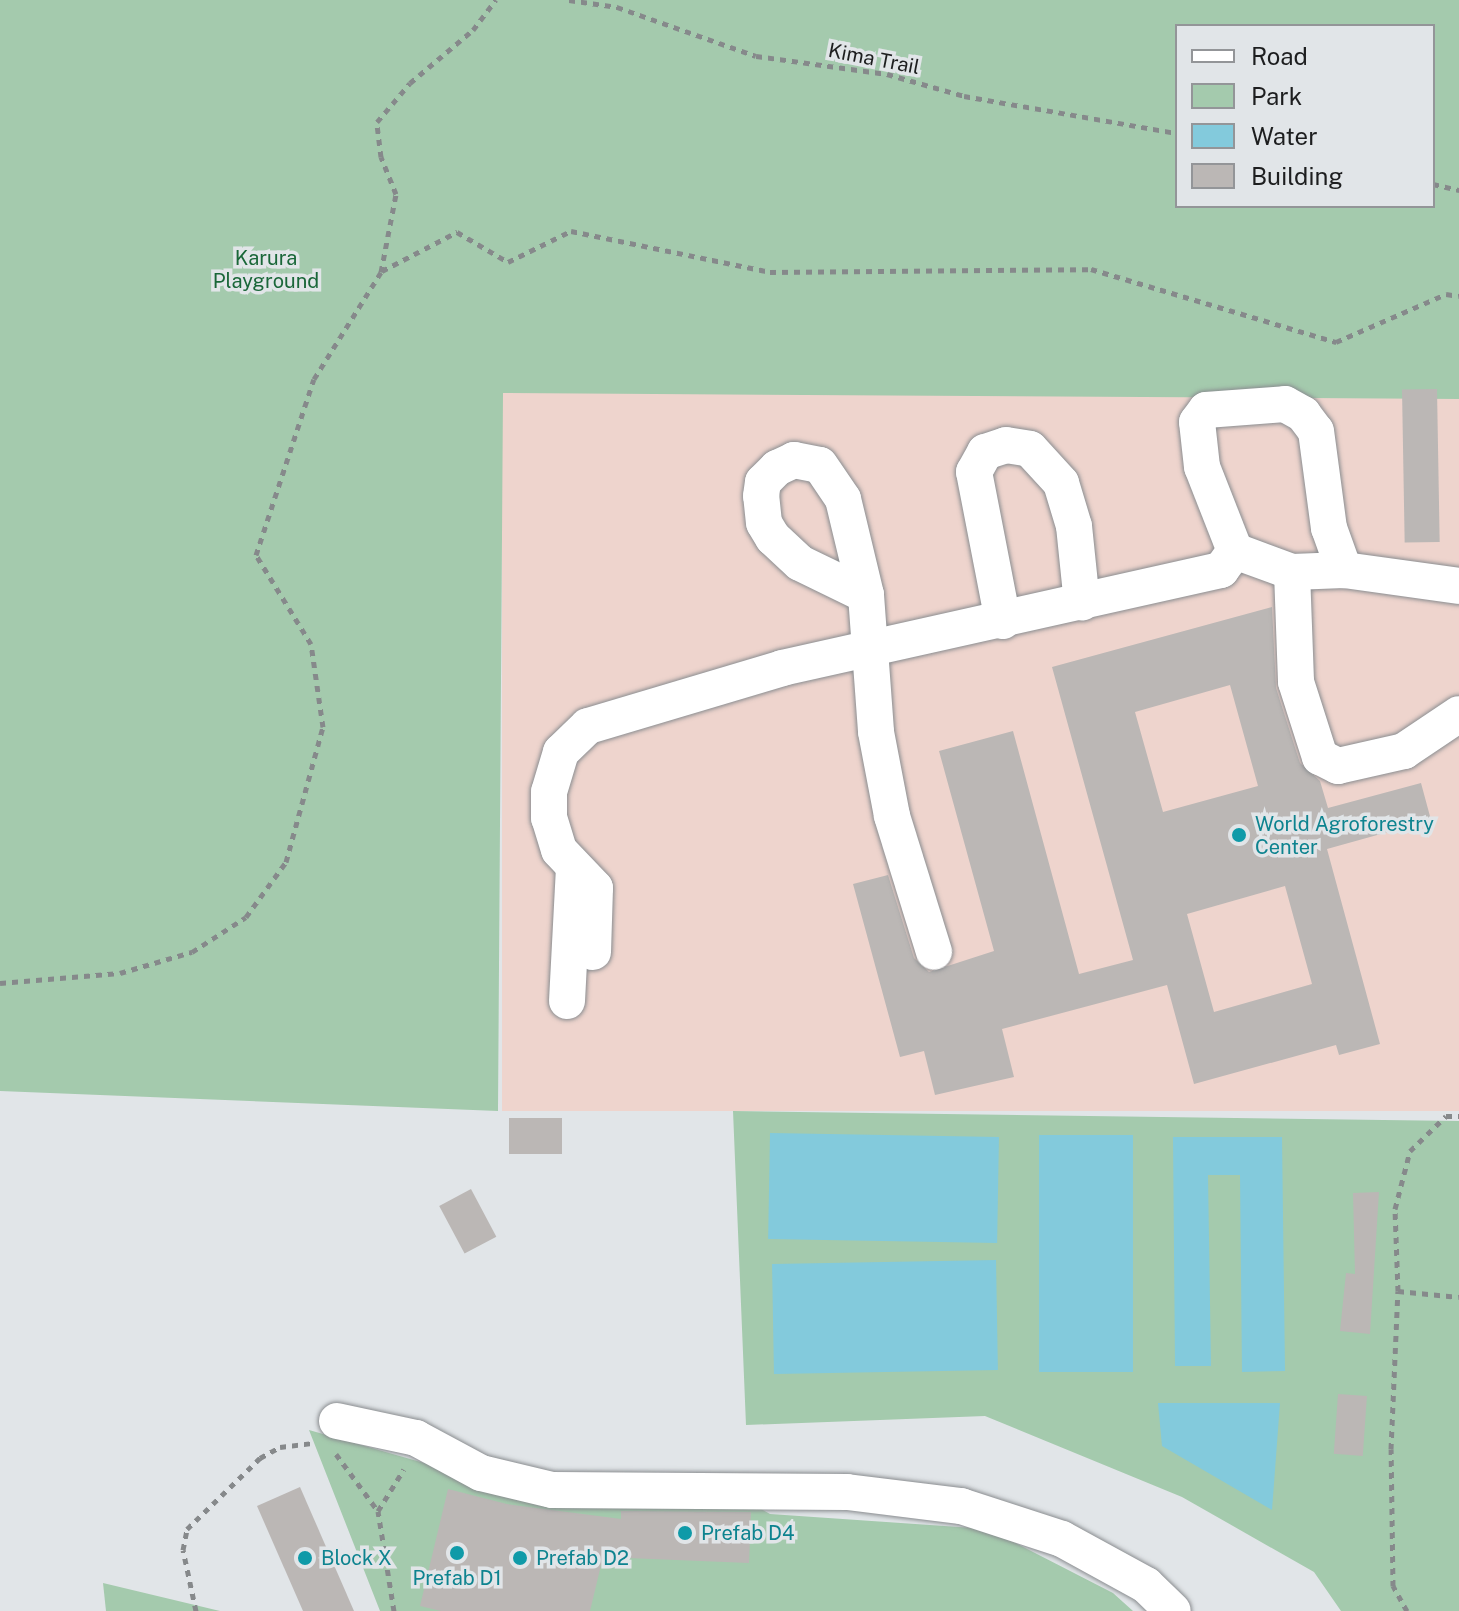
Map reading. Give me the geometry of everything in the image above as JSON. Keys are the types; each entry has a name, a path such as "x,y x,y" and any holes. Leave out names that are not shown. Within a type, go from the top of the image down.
{"lane":[{"path":"1344,570 1329,528 1316,431 1303,414 1285,404 1206,410 1197,422 1202,467 1235,551 1292,572 1344,570 1459,586"},
{"path":"1003,621 974,472 985,452 1006,445 1030,449 1061,483 1076,539 1082,603"},
{"path":"593,952 595,888 574,869 552,837 549,792 561,752 588,726 782,668 1221,570 1235,551"},
{"path":"1292,572 1296,682 1320,757 1338,766 1404,751 1459,714"},
{"path":"866,595 867,650 892,816 934,952"},
{"path":"567,1001 574,869"},
{"path":"337,1421 416,1438 481,1473 552,1490 816,1490 904,1496 961,1506 1062,1539 1146,1585 1173,1611"}],"path":[{"path":"0,983 120,973 192,952 246,917 286,862 323,727 311,644 256,555 314,379 381,272 396,194 381,157 377,122 410,83 473,30 496,0"},
{"name":"Kima Trail","path":"569,0 617,7 756,56 887,74 964,96 1175,133"},
{"path":"1435,184 1459,190"},
{"path":"381,272 457,232 508,262 571,231 770,272 1091,269 1336,342 1446,294 1459,296"},
{"path":"1407,1611 1393,1586 1391,1449 1398,1291 1395,1209 1410,1151 1446,1116 1459,1116"},
{"path":"1398,1291 1459,1297"},
{"path":"378,1511 401,1476 416,1438"},
{"path":"196,1611 183,1550 187,1529 260,1458 280,1447 323,1445 378,1511 394,1611"}],"shaded area":[{"path":"502,393 1459,393 1459,1111 502,1111"}],"green space":[{"name":"Karura Playground","path":"0,0 1459,0 1459,399 503,393 498,1111 0,1091"},
{"path":"733,1111 1459,1121 1459,1611 1341,1611 1314,1572 1182,1497 985,1416 746,1425"},
{"path":"309,1430 480,1479 742,1498 770,1514 988,1529 1113,1593 1133,1611 380,1611"},
{"path":"103,1583 220,1611 106,1611"}],"water":[{"path":"770,1133 999,1137 997,1243 768,1239"},
{"path":"1039,1135 1133,1135 1133,1372 1039,1372"},
{"path":"1173,1137 1282,1137 1285,1371 1242,1372 1240,1175 1208,1175 1211,1366 1175,1366"},
{"path":"996,1260 998,1370 774,1374 772,1264"},
{"path":"1158,1403 1280,1403 1272,1510 1162,1446"}],"building":[{"path":"1437,389 1440,542 1405,543 1402,390"},
{"name":"World Agroforestry Center","path":"1272,607 1276,688 1300,763 1320,781 1328,808 1421,783 1431,820 1327,849 1380,1044 1339,1055 1336,1045 1194,1084 1167,985 1002,1029 1014,1077 935,1095 924,1051 900,1057 853,884 888,875 914,958 929,972 994,951 939,751 1013,731 1079,974 1133,960 1052,667","holes":["1230,685 1258,786 1163,812 1135,712","1285,886 1312,984 1214,1012 1187,914"]},
{"path":"509,1118 562,1118 562,1154 509,1154"},
{"path":"471,1189 496,1237 465,1254 439,1206"},
{"path":"1379,1192 1370,1334 1340,1331 1346,1273 1355,1274 1353,1193"},
{"path":"1338,1394 1367,1396 1363,1456 1334,1454"},
{"name":"Block X","path":"300,1487 354,1611 303,1611 257,1506"},
{"path":"448,1489 507,1504 621,1519 621,1511 751,1512 749,1563 603,1557 590,1611 441,1611 420,1606"}],"place":[{"name":"World Agroforestry Center","path":"1239,835"},
{"name":"Prefab D4","path":"685,1533"},
{"name":"Prefab D1","path":"457,1553"},
{"name":"Block X","path":"305,1558"},
{"name":"Prefab D2","path":"520,1558"}]}
